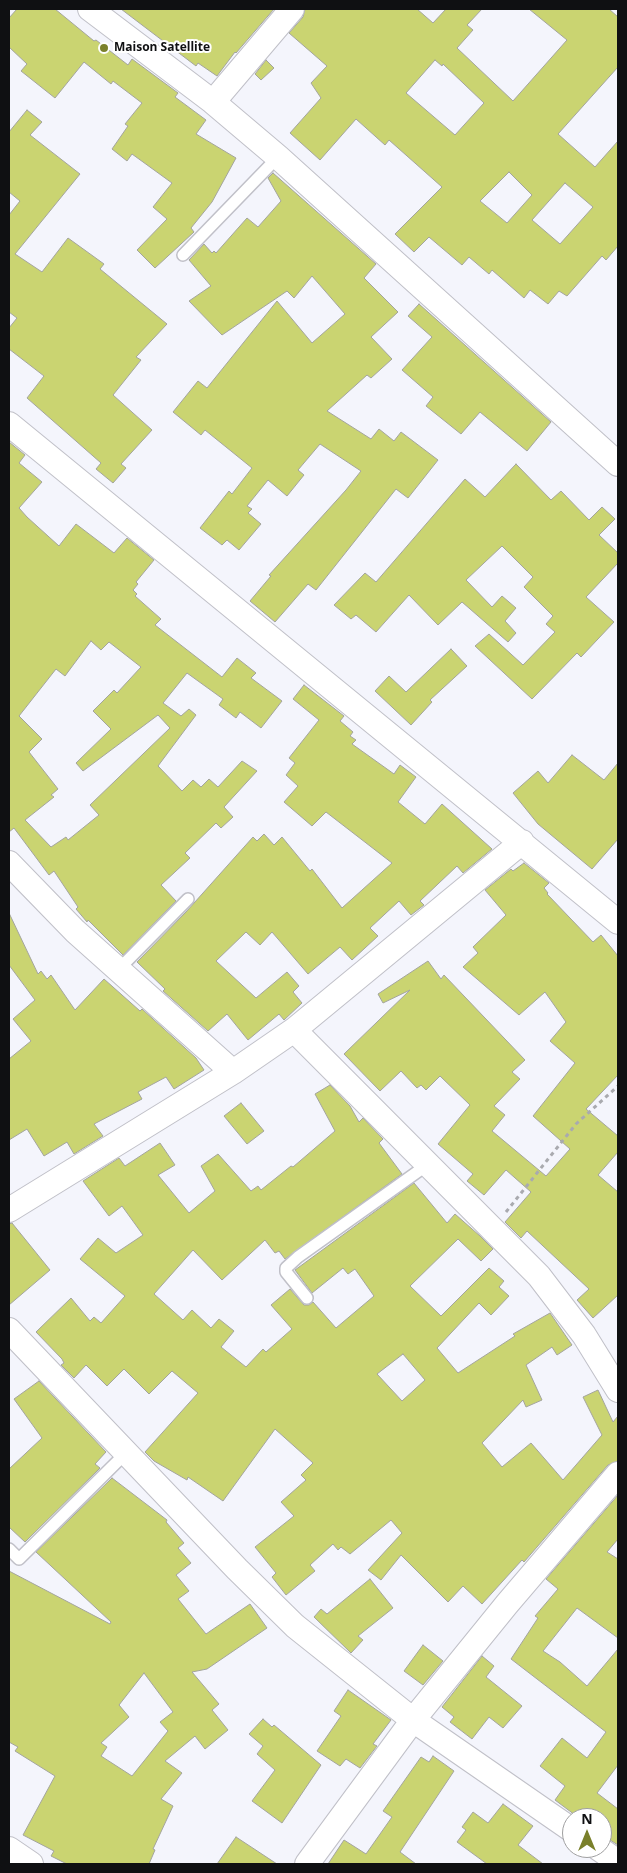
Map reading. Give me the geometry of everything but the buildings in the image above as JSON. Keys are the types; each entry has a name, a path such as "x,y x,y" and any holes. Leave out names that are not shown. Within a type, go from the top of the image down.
{"street":[{"path":"90,9 214,102 278,157 618,464"},
{"path":"214,102 292,9"},
{"path":"9,424 618,922"},
{"path":"9,1210 232,1072 294,1030 522,842"},
{"path":"9,863 74,930 232,1072"},
{"path":"294,1030 539,1276 584,1335 618,1390"},
{"path":"9,1330 126,1453 296,1626 413,1720 562,1823"},
{"path":"307,1864 413,1720 507,1604 618,1474"},
{"path":"9,1850 30,1864"}],"lane":[{"path":"183,255 278,157"},
{"path":"118,970 188,899"},
{"path":"307,1298 286,1272 286,1268 298,1257 427,1165"},
{"path":"9,1549 19,1559 126,1453"}],"path":[{"path":"492,1229 576,1124 618,1086"}],"place":[{"name":"Maison Satellite","path":"104,48"}]}
